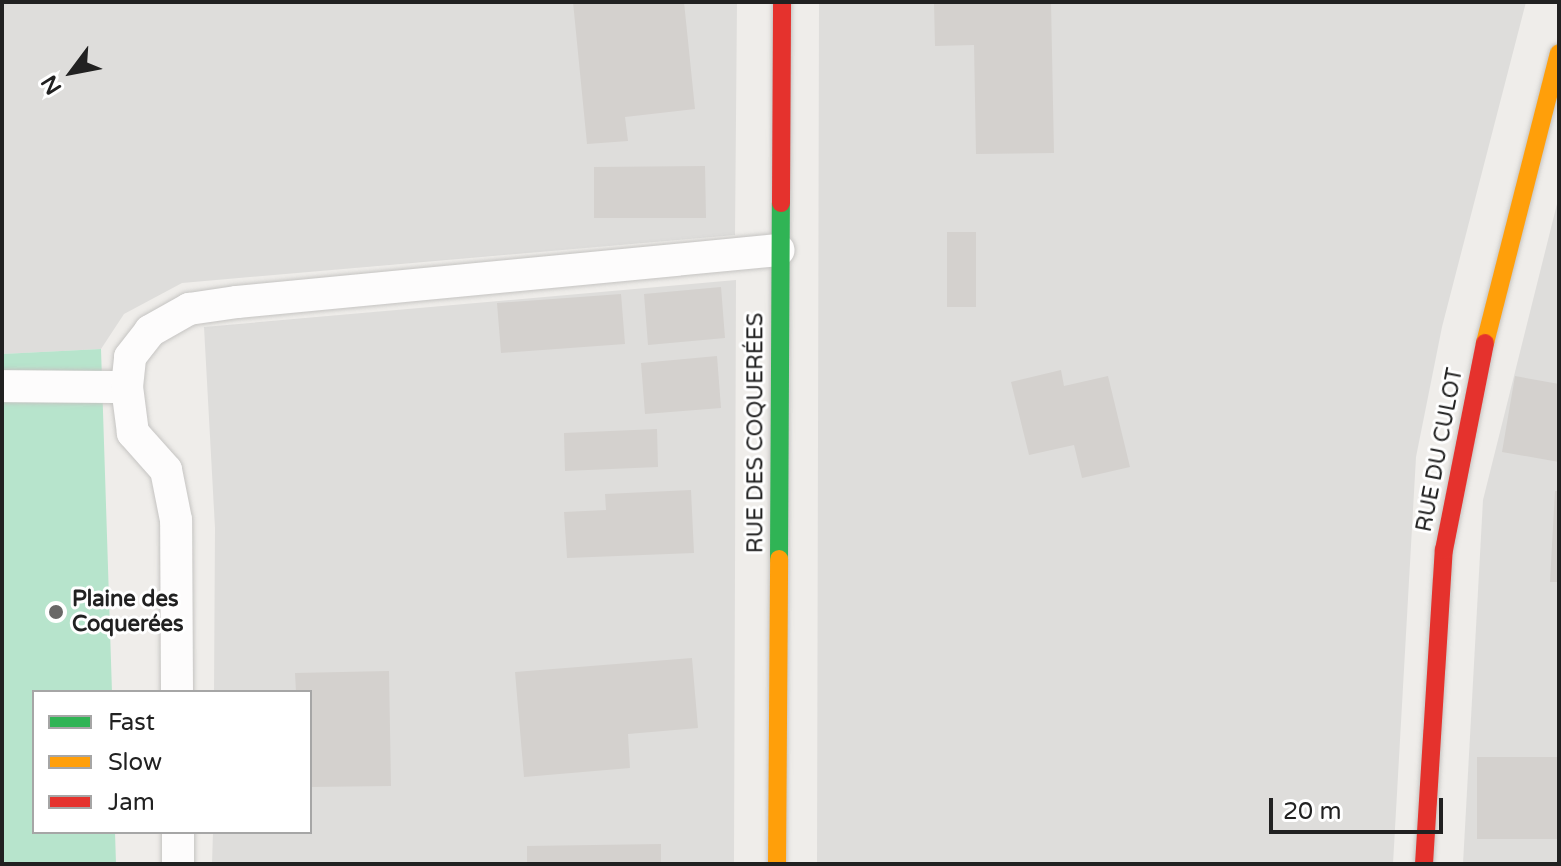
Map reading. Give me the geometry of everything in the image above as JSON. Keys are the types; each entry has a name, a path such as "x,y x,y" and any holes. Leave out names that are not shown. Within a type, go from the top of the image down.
{"street":[{"name":"RUE DES COQUERÉES","path":"777,864 782,2"},
{"name":"RUE DU CULOT","path":"1424,864 1444,550 1490,320 1559,53"}],"lane":[{"path":"177,690 176,520 166,470 133,433 127,387 130,357 150,331 189,309 779,250"},
{"path":"2,386 127,387"},
{"path":"178,834 178,864"}],"shaded area":[{"path":"2,2 737,2 735,235 182,283 124,314 101,349 2,354"},
{"path":"819,2 1526,2 1442,327 1416,457 1393,864 817,864"},
{"path":"1559,196 1559,864 1463,864 1483,500"},
{"path":"736,280 734,864 212,864 213,834 312,834 312,690 214,690 215,528 204,327"}],"green space":[{"name":"Plaine des Coquerées","path":"101,349 112,690 32,690 32,834 115,834 116,864 2,864 2,354"}],"building":[{"path":"573,2 684,2 695,109 625,117 628,141 587,144"},
{"path":"934,2 1051,2 1054,153 976,154 974,45 935,46"},
{"path":"705,166 706,218 594,218 594,167"},
{"path":"947,232 976,232 976,307 947,307"},
{"path":"721,287 725,338 648,345 644,294"},
{"path":"621,294 625,344 501,353 497,303"},
{"path":"717,356 721,408 645,414 641,363"},
{"path":"1061,370 1064,386 1108,376 1130,467 1082,478 1074,445 1029,455 1011,382"},
{"path":"1515,376 1559,384 1559,462 1502,452"},
{"path":"657,429 658,467 565,471 564,433"},
{"path":"691,490 694,553 567,558 564,512 606,510 605,494"},
{"path":"1555,491 1559,491 1559,582 1550,582"},
{"path":"692,658 698,728 628,734 630,768 524,777 515,672"},
{"path":"389,671 391,786 312,787 312,690 296,690 295,673"},
{"path":"1477,757 1559,757 1559,839 1477,839"},
{"path":"661,844 661,864 527,864 527,846"}],"traffic: fast":[{"path":"779,559 781,203"}],"traffic: slow":[{"path":"1485,343 1559,53"},
{"path":"777,864 779,559"}],"traffic: jam":[{"path":"781,203 782,2"},
{"path":"1424,864 1444,550 1485,343"}],"place":[{"name":"Plaine des Coquerées","path":"56,612"}]}
